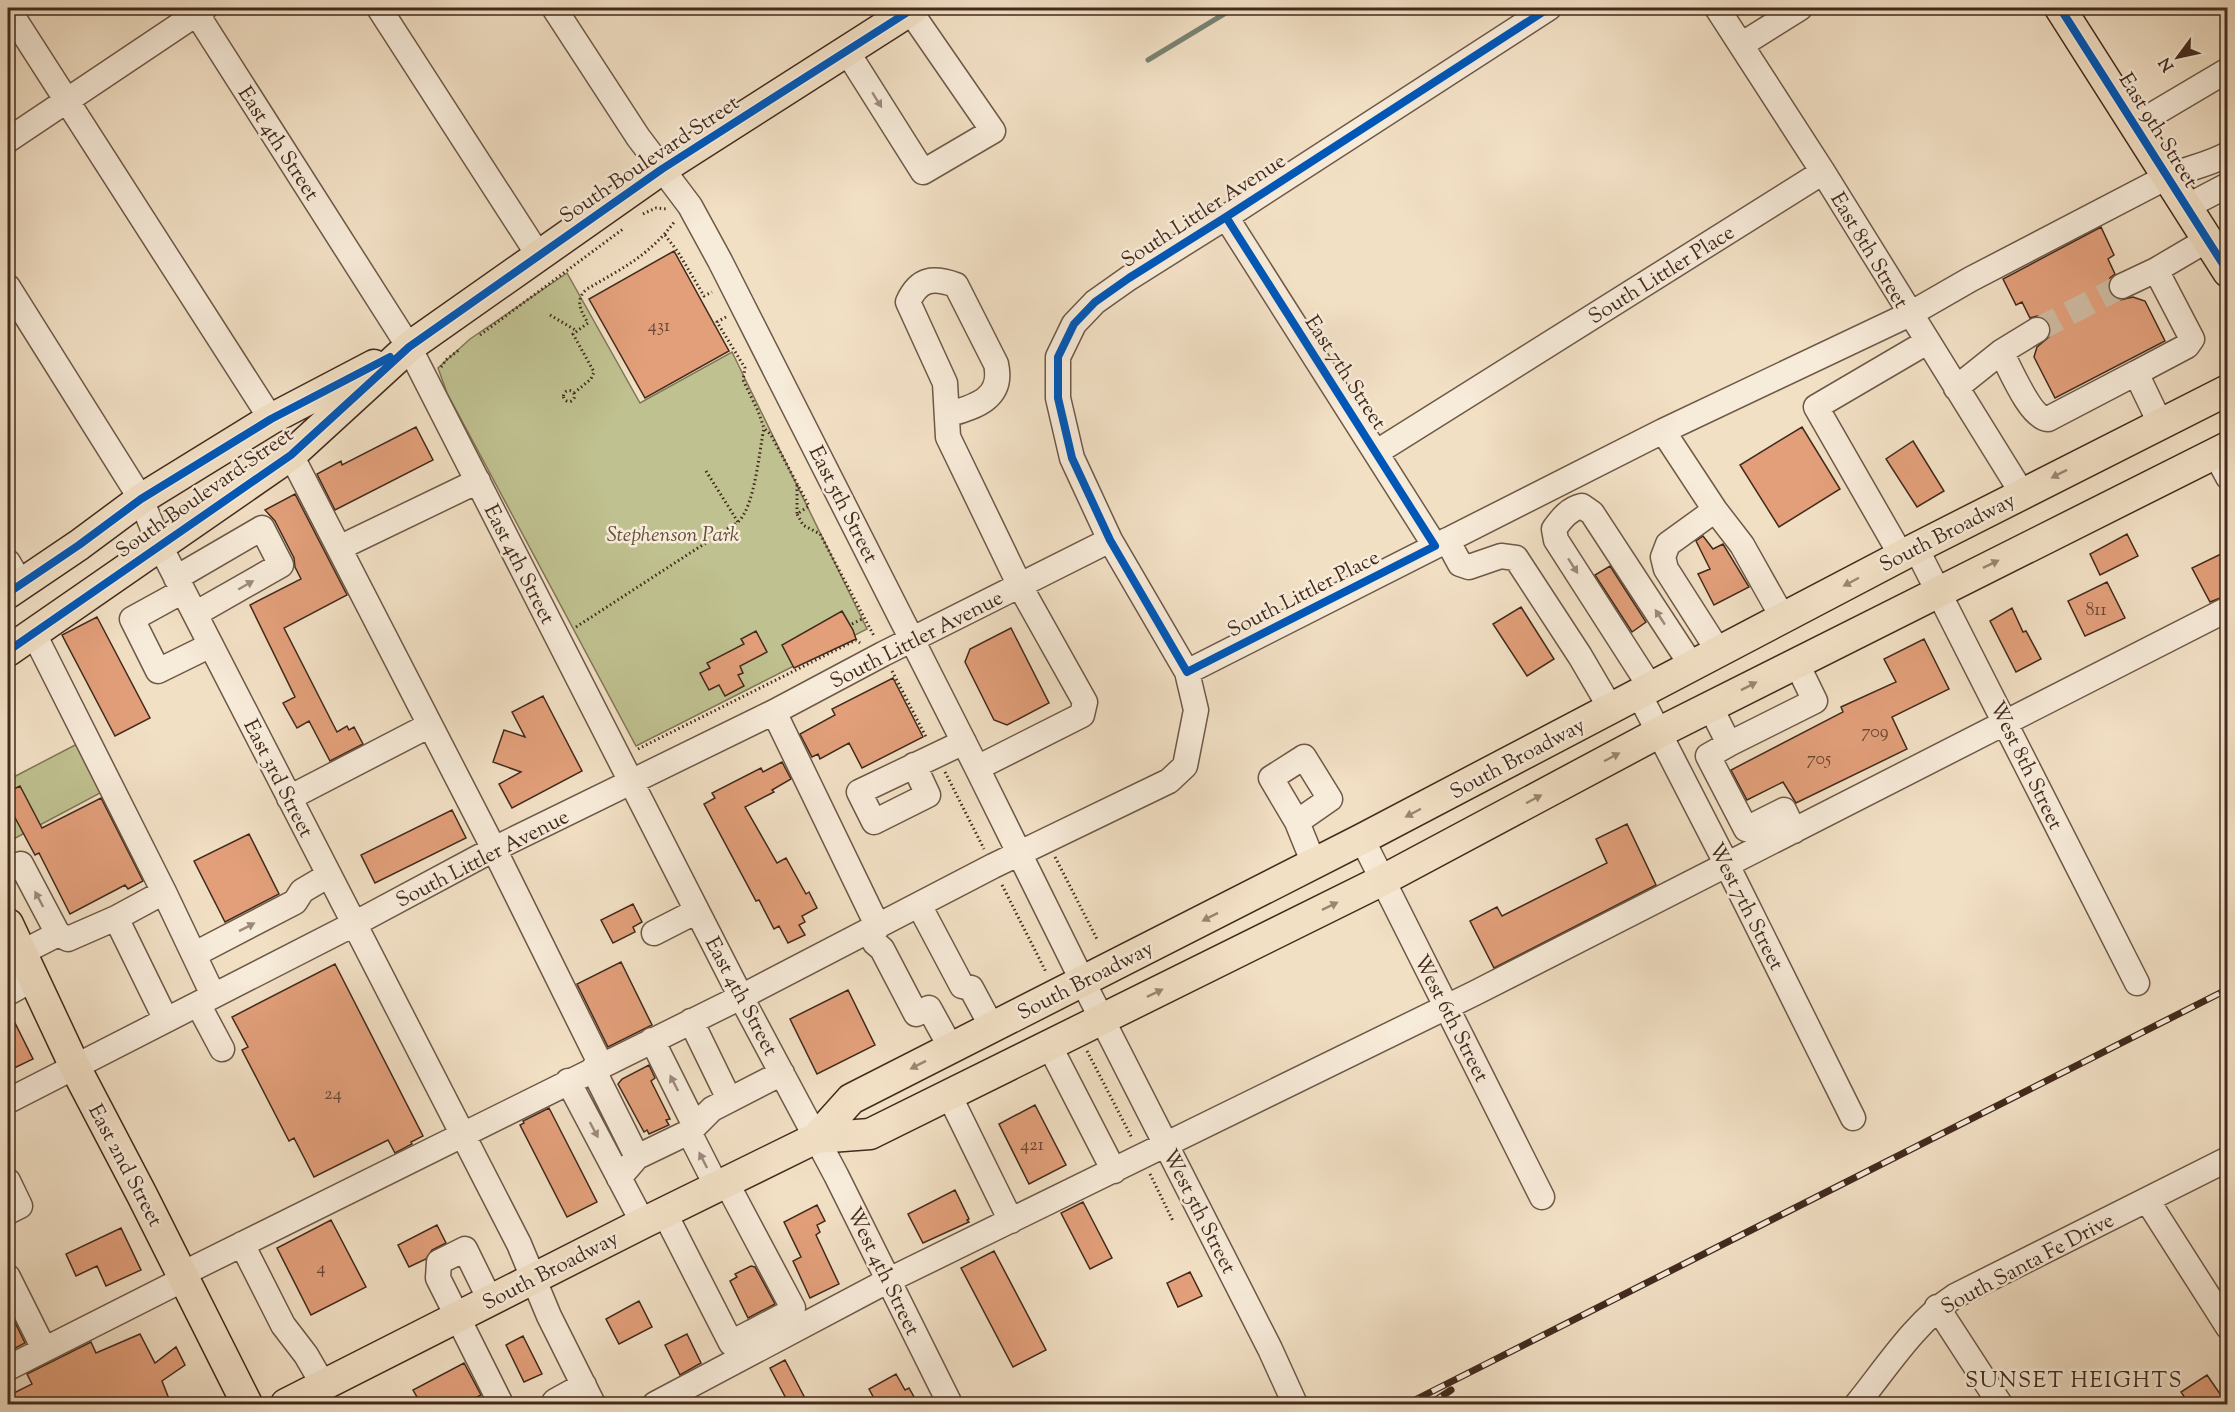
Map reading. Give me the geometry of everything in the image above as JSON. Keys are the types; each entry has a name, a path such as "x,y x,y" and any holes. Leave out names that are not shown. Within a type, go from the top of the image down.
{"main road":[{"name":"South Boulevard Street","path":"8,651 291,455 409,347 662,169 910,8"},
{"name":"East 9th Street","path":"2060,8 2228,272"},
{"name":"South Boulevard Street","path":"12,579 79,545 141,499 271,419 409,347"},
{"name":"South Broadway","path":"286,1404 533,1278 816,1138 851,1099 1314,864 1908,551 2228,390"},
{"name":"South Broadway","path":"816,1138 870,1134 1383,880 1660,732 1939,590 2223,459"},
{"name":"East 2nd Street","path":"8,924 75,1067 248,1404"}],"street":[{"path":"379,8 539,255"},
{"name":"East 5th Street","path":"554,8 638,137 690,206 720,261 1103,1019"},
{"path":"846,50 923,172 993,131 910,8"},
{"name":"South Littler Avenue","path":"8,1101 354,924 494,849 774,712 1110,540 1072,458 1058,399 1058,357 1074,324 1095,302 1129,278 1549,8"},
{"name":"East 8th Street","path":"1717,8 1823,172 2022,493"},
{"path":"1740,45 1800,8"},
{"path":"8,9 271,419"},
{"path":"8,140 198,10"},
{"name":"East 4th Street","path":"198,10 409,347 741,997 816,1138"},
{"path":"2135,125 2228,70"},
{"name":"South Littler Place","path":"1187,672 1663,431 1910,314 1971,279 2167,177 2188,167 2213,162 2228,154"},
{"name":"South Littler Place","path":"1377,452 1823,172"},
{"path":"2186,207 2228,185"},
{"name":"East 7th Street","path":"1226,217 1377,452 1441,543 1460,564 1469,567 1501,556 1516,558 1580,656 1611,709"},
{"path":"2122,286 2156,270 2207,240"},
{"path":"2001,352 2033,411 2042,418 2048,419 2136,373 2187,346 2192,339 2156,270"},
{"path":"947,415 981,404 994,390 998,375 996,364 956,285 940,279 927,281 914,289 908,302 945,383 948,437 1020,586 1085,702 1082,715 977,768"},
{"name":"East 3rd Street","path":"8,287 141,499 160,546 519,1244 549,1316 589,1395"},
{"path":"1956,388 2001,352 2037,330"},
{"name":"West 8th Street","path":"1927,342 1816,407 1908,551 1939,590 2137,983"},
{"path":"2136,373 2160,423"},
{"path":"1663,431 1715,510 1742,545 1783,618"},
{"path":"291,455 494,849 637,1157"},
{"path":"339,548 478,481"},
{"name":"West 7th Street","path":"1532,498 1541,516 1554,528 1556,540 1645,691 1660,732 1853,1118"},
{"path":"1554,528 1561,518 1573,508 1582,506 1592,513 1692,666"},
{"path":"1715,510 1668,544 1663,557 1666,569 1719,652"},
{"path":"195,614 281,564 262,528 132,619 158,671 211,645"},
{"path":"8,1368 242,1244 741,997 1019,853 1169,781 1185,766 1196,711 1187,672 1110,540"},
{"path":"656,1404 756,1341 889,1280 1447,1007 1727,865 1751,839 1794,831 2228,609"},
{"path":"34,634 195,954 222,1049"},
{"path":"1751,839 1708,756 1815,701 1796,663"},
{"path":"1710,706 1729,744"},
{"path":"774,712 873,929 875,943 882,949 916,1014 929,1008 951,1048"},
{"path":"289,798 430,725"},
{"path":"925,760 964,742"},
{"path":"1297,822 1314,864"},
{"name":"West 6th Street","path":"1362,839 1542,1197"},
{"path":"14,867 58,934 68,939 116,918 164,892"},
{"path":"195,954 295,902 302,891 328,875"},
{"path":"919,905 962,986 971,988 992,1028"},
{"path":"654,933 697,911"},
{"path":"116,918 166,1020"},
{"path":"8,993 27,966 58,934"},
{"name":"West 5th Street","path":"1103,1019 1265,1339 1295,1404"},
{"path":"691,1021 729,1099"},
{"path":"568,1082 619,1178 654,1218 731,1342 756,1341 793,1308 692,1129 652,1040"},
{"path":"1049,1045 1114,1171"},
{"path":"619,1178 637,1157 692,1129 712,1109 729,1099 782,1073"},
{"path":"949,1095 1011,1221"},
{"name":"West 4th Street","path":"816,1138 951,1404"},
{"name":"South Santa Fe Drive","path":"1857,1404 1937,1307 1974,1286 2228,1159"},
{"path":"8,1181 20,1206 8,1212"},
{"path":"2147,1200 2228,1327"},
{"path":"242,1244 284,1325 306,1355 324,1386"},
{"path":"490,1300 465,1249 439,1262 438,1278 501,1404"},
{"path":"8,1277 44,1349"},
{"path":"1937,1307 2000,1404"},
{"path":"554,1404 555,1401 589,1395"}],"path":[{"path":"574,393 591,379 594,372 573,334 588,323 579,305 583,292 641,258 664,235 676,216 660,208 651,209 643,214"},
{"path":"480,334 623,229"},
{"path":"664,235 678,252 704,296 718,288"},
{"path":"550,315 578,331"},
{"path":"729,315 717,322 745,368 743,380 764,428 771,435 809,506 797,514"},
{"path":"576,627 745,516 764,428"},
{"path":"706,471 738,522"},
{"path":"797,484 797,514 803,525 820,534 877,642"},
{"path":"852,624 864,618"},
{"path":"633,752 856,640 861,643 881,633"},
{"path":"890,667 925,760 993,866 1050,979"},
{"path":"1056,858 1098,941"}],"green space":[{"name":"Stephenson Park","path":"567,273 640,403 732,352 867,629 636,746 447,393 438,368 470,339"},
{"path":"77,744 102,792 8,842 8,780"}],"building":[{"path":"2101,227 2114,255 2108,259 2115,274 2110,278 2108,284 2109,293 2120,300 2133,297 2145,301 2165,341 2055,398 2034,357 2037,347 2050,336 2049,323 2043,317 2030,318 2022,302 2016,305 2003,279"},
{"path":"674,251 729,351 645,398 589,299"},
{"path":"416,427 433,460 335,510 317,474 341,461 342,465"},
{"path":"1802,427 1840,489 1779,527 1740,465"},
{"path":"1913,441 1944,491 1917,507 1886,459"},
{"path":"295,494 347,595 284,628 337,732 347,726 349,730 354,727 363,744 330,761 309,721 297,728 283,703 295,697 250,605 301,579 295,567 294,558 275,521 265,510"},
{"path":"2127,534 2138,556 2100,575 2090,554"},
{"path":"1703,536 1713,549 1723,544 1749,587 1714,605 1698,574 1710,569 1696,541"},
{"path":"2221,554 2228,566 2228,595 2210,602 2192,568"},
{"path":"1610,566 1646,622 1632,632 1595,575"},
{"path":"2107,582 2125,618 2085,636 2068,601"},
{"path":"1521,607 1554,659 1527,676 1493,624"},
{"path":"2012,608 2023,632 2026,631 2041,659 2016,672 1990,621"},
{"path":"842,611 856,639 794,668 782,645"},
{"path":"97,617 150,718 115,736 62,635"},
{"path":"1011,628 1049,703 1007,725 994,720 965,662 970,649"},
{"path":"756,631 767,652 740,666 743,673 738,675 744,686 725,696 719,685 709,690 700,673 710,668 707,663 744,644 741,639"},
{"path":"1924,639 1949,689 1892,717 1907,749 1796,803 1783,782 1747,800 1731,770 1843,712 1841,707 1896,682 1884,659"},
{"path":"893,678 923,737 862,768 849,743 820,759 818,754 812,757 800,734 835,715 832,709"},
{"path":"543,696 582,771 512,808 499,784 521,772 493,762 504,730 525,737 512,712"},
{"path":"782,762 791,779 772,790 774,792 745,807 777,863 786,858 806,894 809,892 817,908 802,916 805,922 799,925 805,935 788,943 779,926 774,929 759,900 756,901 704,804 715,798 712,793 761,768 763,772"},
{"path":"20,786 42,828 101,798 143,881 128,889 125,885 70,914 39,853 35,855 13,814 8,817 8,792"},
{"path":"452,810 466,838 375,883 361,855"},
{"path":"1627,824 1656,885 1494,968 1470,921 1497,907 1502,916 1607,863 1596,839"},
{"path":"249,834 279,894 225,922 194,861"},
{"path":"633,904 642,922 633,927 635,932 613,943 601,920"},
{"path":"621,962 652,1025 608,1047 577,984"},
{"path":"335,964 423,1136 395,1153 388,1140 314,1177 294,1138 289,1141 242,1050 248,1047 232,1017"},
{"path":"848,990 875,1045 817,1074 790,1019"},
{"path":"8,1009 33,1059 8,1071"},
{"path":"649,1065 655,1078 651,1081 670,1119 666,1120 669,1125 649,1134 647,1130 644,1132 618,1084 622,1079"},
{"path":"1035,1105 1066,1165 1029,1184 999,1124"},
{"path":"549,1108 597,1202 567,1217 520,1125 524,1123 523,1121"},
{"path":"955,1190 969,1222 923,1243 908,1214"},
{"path":"1083,1202 1112,1258 1090,1269 1061,1213"},
{"path":"817,1205 825,1221 817,1225 820,1232 816,1235 839,1284 810,1298 793,1261 801,1257 784,1222"},
{"path":"331,1220 366,1287 311,1315 277,1248"},
{"path":"437,1225 446,1243 432,1250 426,1259 409,1267 398,1245"},
{"path":"121,1228 141,1270 106,1286 97,1266 76,1276 66,1254"},
{"path":"994,1251 1046,1350 1013,1367 961,1268"},
{"path":"751,1266 755,1267 775,1304 748,1318 730,1281 737,1277 735,1274"},
{"path":"1190,1272 1202,1296 1178,1307 1167,1283"},
{"path":"639,1301 652,1327 619,1344 606,1319"},
{"path":"8,1308 25,1343 8,1352"},
{"path":"140,1334 155,1363 176,1347 185,1365 162,1381 171,1404 8,1404 8,1396 32,1384 27,1374 91,1342 96,1353"},
{"path":"687,1334 701,1363 680,1375 665,1345"},
{"path":"523,1336 542,1374 524,1382 506,1345"},
{"path":"785,1360 808,1404 789,1404 770,1368"},
{"path":"464,1363 481,1395 464,1404 421,1404 413,1390"},
{"path":"896,1374 905,1390 909,1388 918,1404 877,1404 869,1389"},
{"path":"2207,1375 2227,1404 2189,1404 2181,1392"}],"waterway":[{"path":"1148,60 1234,8"}],"tunnel":[{"path":"2037,330 2122,286"}],"railway":[{"path":"1407,1404 2228,989"},
{"path":"1430,1404 1451,1390"}],"cycle path":[{"path":"8,651 291,455 409,347 662,169 914,8"},
{"path":"1226,217 1435,546 1187,672 1110,540 1072,458 1058,398 1058,357 1074,324 1095,302 1129,278 1549,8"},
{"path":"2060,8 2228,272"},
{"path":"8,593 141,499 271,419 390,357"}],"district":[{"name":"SUNSET HEIGHTS","path":"2074,1379"}]}
